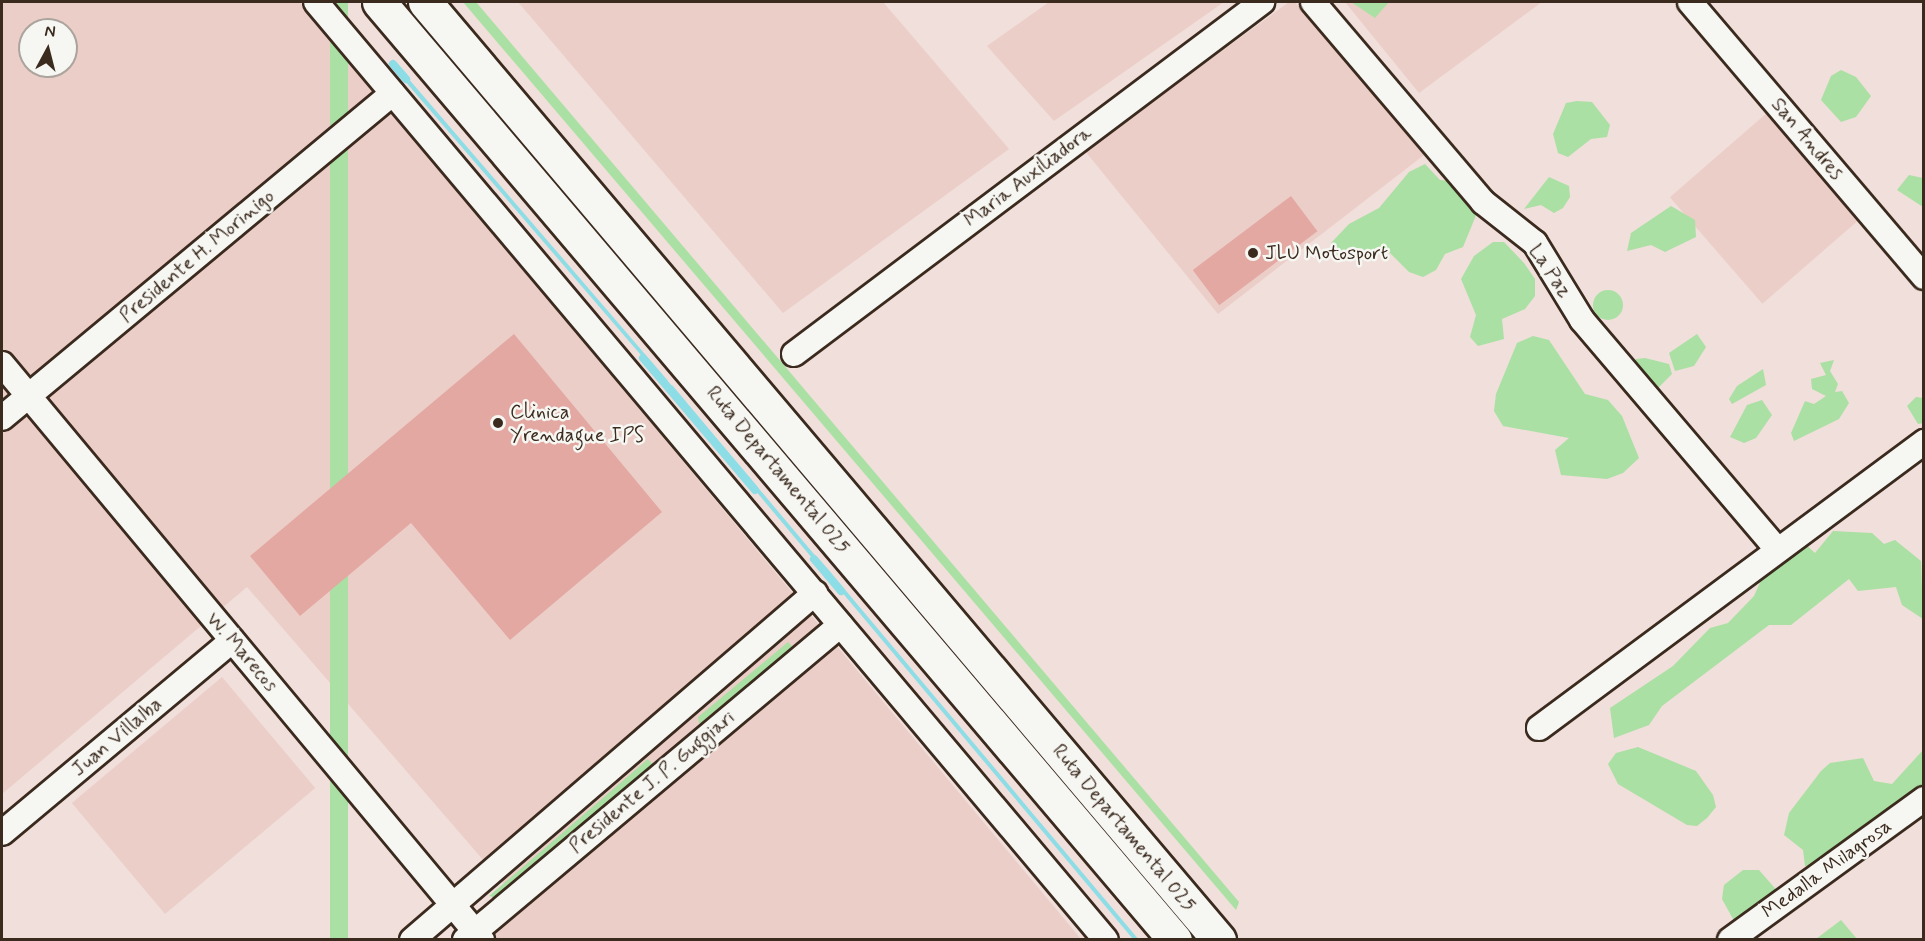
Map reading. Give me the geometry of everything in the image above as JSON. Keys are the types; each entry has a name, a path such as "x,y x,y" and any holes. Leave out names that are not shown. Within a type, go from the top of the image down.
{"highway":[{"name":"Ruta Departamental 025","path":"379,2 1176,939"},
{"name":"Ruta Departamental 025","path":"425,2 1219,939"}],"street":[{"path":"316,2 1106,939"},
{"name":"Maria Auxiliadora","path":"794,354 1262,2"},
{"name":"La Paz","path":"1313,2 1483,202 1535,243 1582,320 1777,549"},
{"name":"San Andres","path":"1690,2 1923,277"},
{"name":"Presidente H. Morinigo","path":"2,418 393,93"},
{"name":"W. Marecos","path":"2,364 453,904 474,937"},
{"path":"1539,728 1923,442"},
{"path":"412,939 815,593"},
{"name":"Presidente J. P. Guggiari","path":"474,937 695,746 840,625"},
{"name":"Juan Villalba","path":"2,833 232,642"},
{"path":"671,716 695,746"},
{"name":"Medalla Milagrosa","path":"1730,939 1923,799"}],"shaded area":[{"path":"2,2 300,2 1081,939 472,939 517,899 247,587 2,794"},
{"path":"518,2 883,2 1009,149 783,313"},
{"path":"1049,2 1224,2 1054,121 987,46"},
{"path":"1289,2 1295,2 1424,155 1218,314 1085,151"},
{"path":"1345,2 1542,2 1419,93"},
{"path":"1768,112 1861,218 1762,304 1670,197"},
{"path":"222,677 315,788 165,914 72,803"}],"green space":[{"path":"330,2 348,2 348,940 330,940"},
{"path":"463,2 476,2 1239,902 1236,910"},
{"path":"1351,2 1389,2 1375,18"},
{"path":"1841,70 1856,77 1871,96 1856,117 1841,122 1821,100 1831,76"},
{"path":"1592,102 1610,125 1607,137 1591,139 1568,157 1558,153 1553,134 1566,103"},
{"path":"1425,164 1440,180 1450,181 1477,213 1463,247 1445,254 1436,270 1423,277 1409,272 1385,248 1357,260 1332,253 1331,243 1349,224 1379,208 1409,172"},
{"path":"1909,175 1923,178 1923,207 1897,190"},
{"path":"1549,177 1569,186 1570,197 1563,208 1554,213 1541,205 1524,209"},
{"path":"1671,206 1695,220 1696,237 1665,252 1651,245 1627,251 1631,233"},
{"path":"1493,242 1504,242 1524,263 1535,279 1535,296 1525,309 1502,319 1504,339 1478,346 1470,337 1476,315 1461,279 1474,256"},
{"path":"1608,290 1619,294 1623,305 1619,316 1608,320 1597,316 1593,305 1597,294"},
{"path":"1697,334 1706,347 1694,366 1675,371 1669,353"},
{"path":"1533,336 1549,340 1585,394 1608,400 1622,416 1639,458 1623,473 1607,479 1561,475 1555,450 1569,438 1503,426 1494,411 1496,394 1517,343"},
{"path":"1645,358 1669,364 1672,374 1654,392 1633,369 1636,359"},
{"path":"1834,360 1830,371 1838,384 1835,392 1842,391 1849,403 1839,419 1794,441 1791,433 1805,401 1814,404 1826,396 1812,389 1811,379 1826,375 1820,363"},
{"path":"1763,369 1766,385 1732,404 1729,399 1737,386"},
{"path":"1916,397 1923,398 1923,423 1918,424 1907,406"},
{"path":"1762,400 1772,415 1756,438 1744,443 1730,437 1747,405"},
{"path":"1833,531 1872,533 1884,544 1895,540 1921,561 1923,619 1902,605 1896,587 1858,591 1849,579 1791,625 1769,625 1662,706 1649,725 1614,738 1610,708 1673,666 1710,628 1728,623 1754,596 1769,562 1801,540 1815,553"},
{"path":"788,642 795,649 699,724 698,717"},
{"path":"1638,747 1696,771 1713,795 1716,807 1707,818 1697,826 1687,825 1618,784 1608,764 1616,753"},
{"path":"1923,750 1923,810 1837,875 1805,866 1803,850 1784,835 1789,813 1821,771 1830,763 1863,758 1874,781 1892,784"},
{"path":"648,759 654,766 496,898 489,896"},
{"path":"1743,870 1759,870 1780,894 1738,928 1722,899 1724,885"},
{"path":"1841,920 1857,939 1816,939"}],"water":[{"path":"401,70 668,381 665,383 398,73"},
{"path":"672,385 822,564 819,567 669,388"},
{"path":"826,567 1139,940 1134,940 823,570"}],"building":[{"name":"JLU Motosport","path":"1291,196 1317,231 1219,305 1193,270"},
{"name":"Clinica Yrendague IPS","path":"514,334 662,512 510,640 411,523 300,616 250,556"}],"waterway":[{"path":"393,64 406,79"},
{"path":"643,358 755,490"},
{"path":"814,559 841,591"}],"place":[{"name":"JLU Motosport","path":"1253,253"},
{"name":"Clinica Yrendague IPS","path":"498,423"}]}
